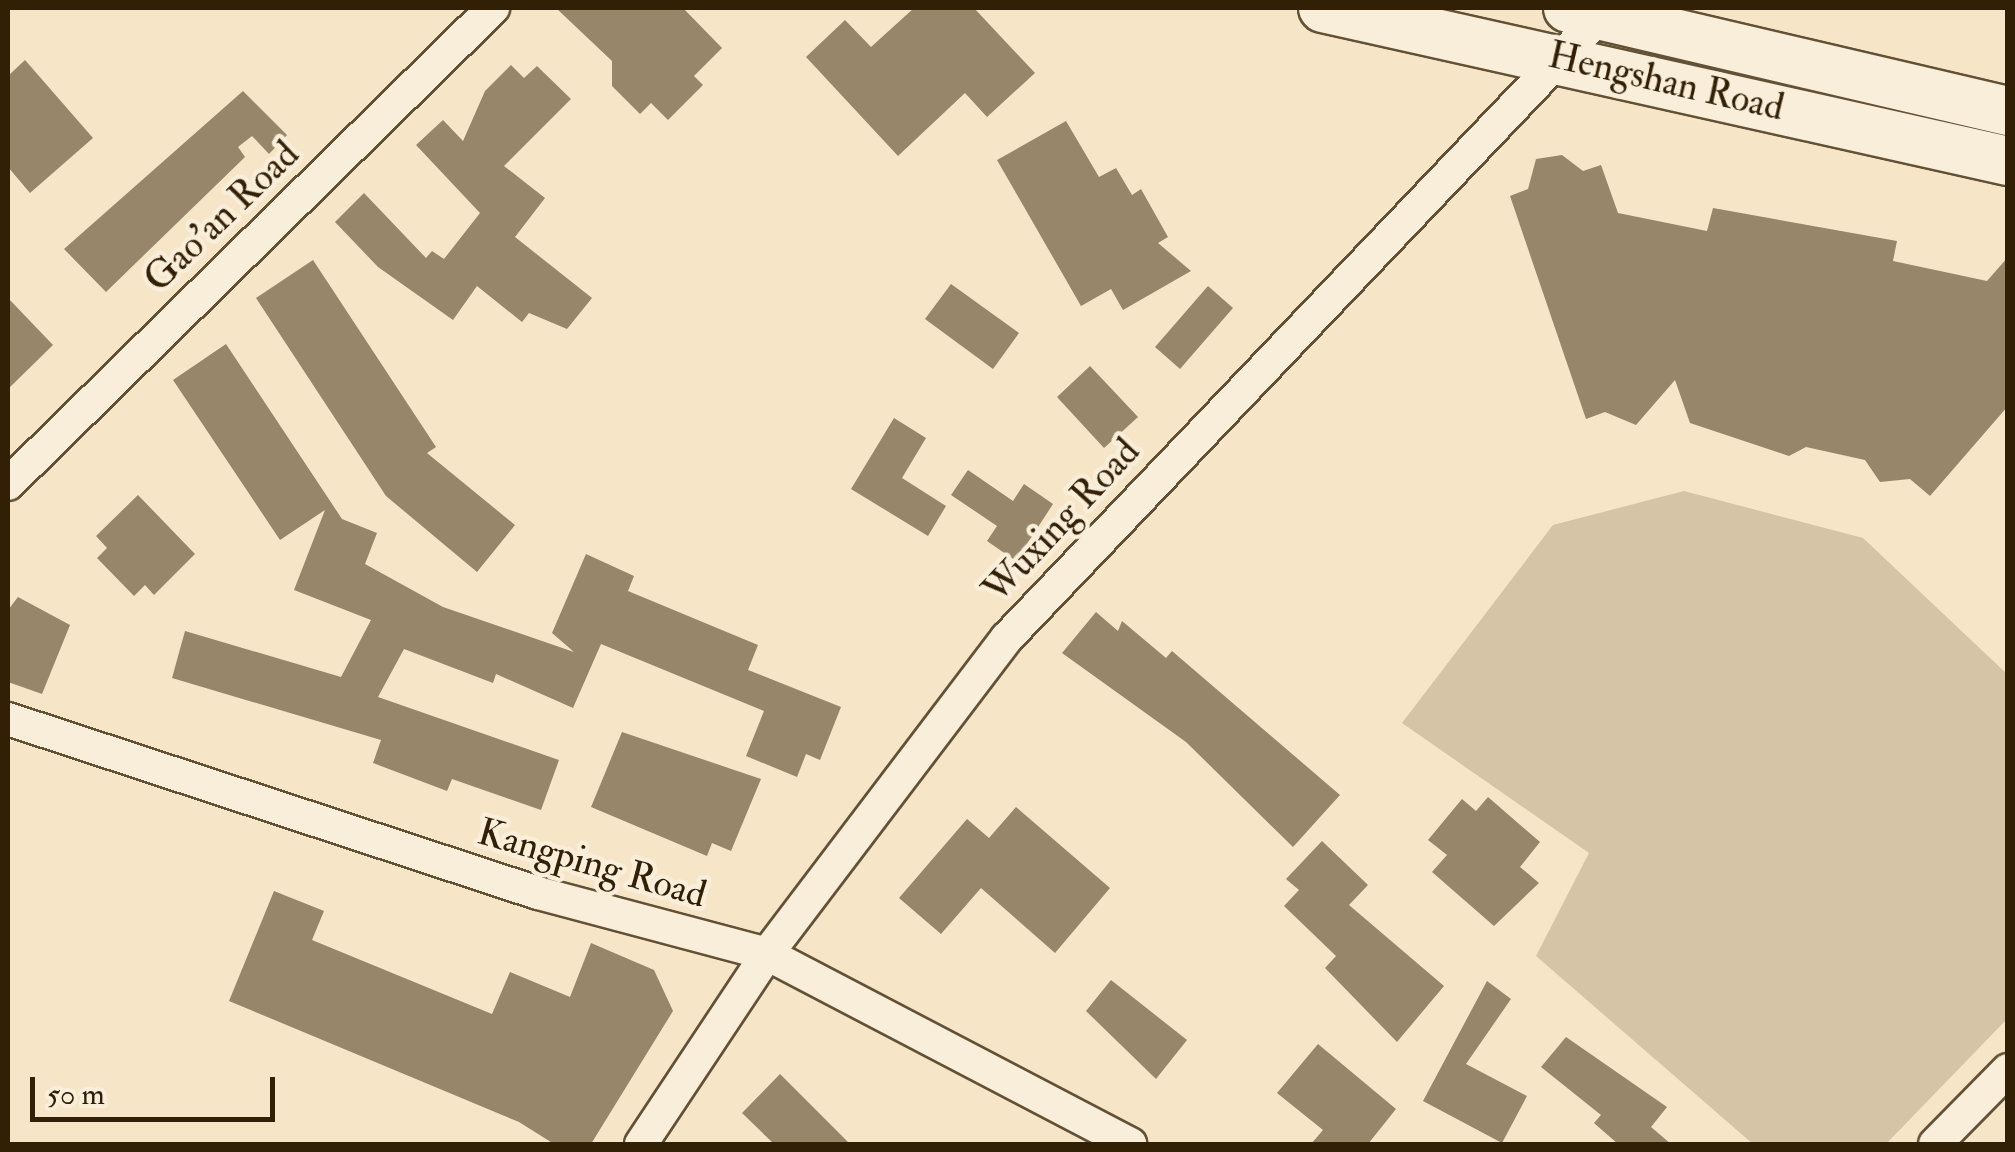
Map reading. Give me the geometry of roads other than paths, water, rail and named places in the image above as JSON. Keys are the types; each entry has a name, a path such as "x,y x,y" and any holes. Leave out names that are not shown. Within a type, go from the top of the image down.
{"main road":[{"name":"Hengshan Road","path":"1323,8 1553,55 2008,161"},
{"name":"Hengshan Road","path":"1592,10 2008,112"}],"street":[{"name":"Gao'an Road","path":"8,484 492,8"},
{"name":"Wuxing Road","path":"642,1144 767,954 1007,638 1592,10"},
{"name":"Kangping Road","path":"8,719 538,893 767,954 1130,1144"},
{"path":"1935,1144 2008,1070"}]}
